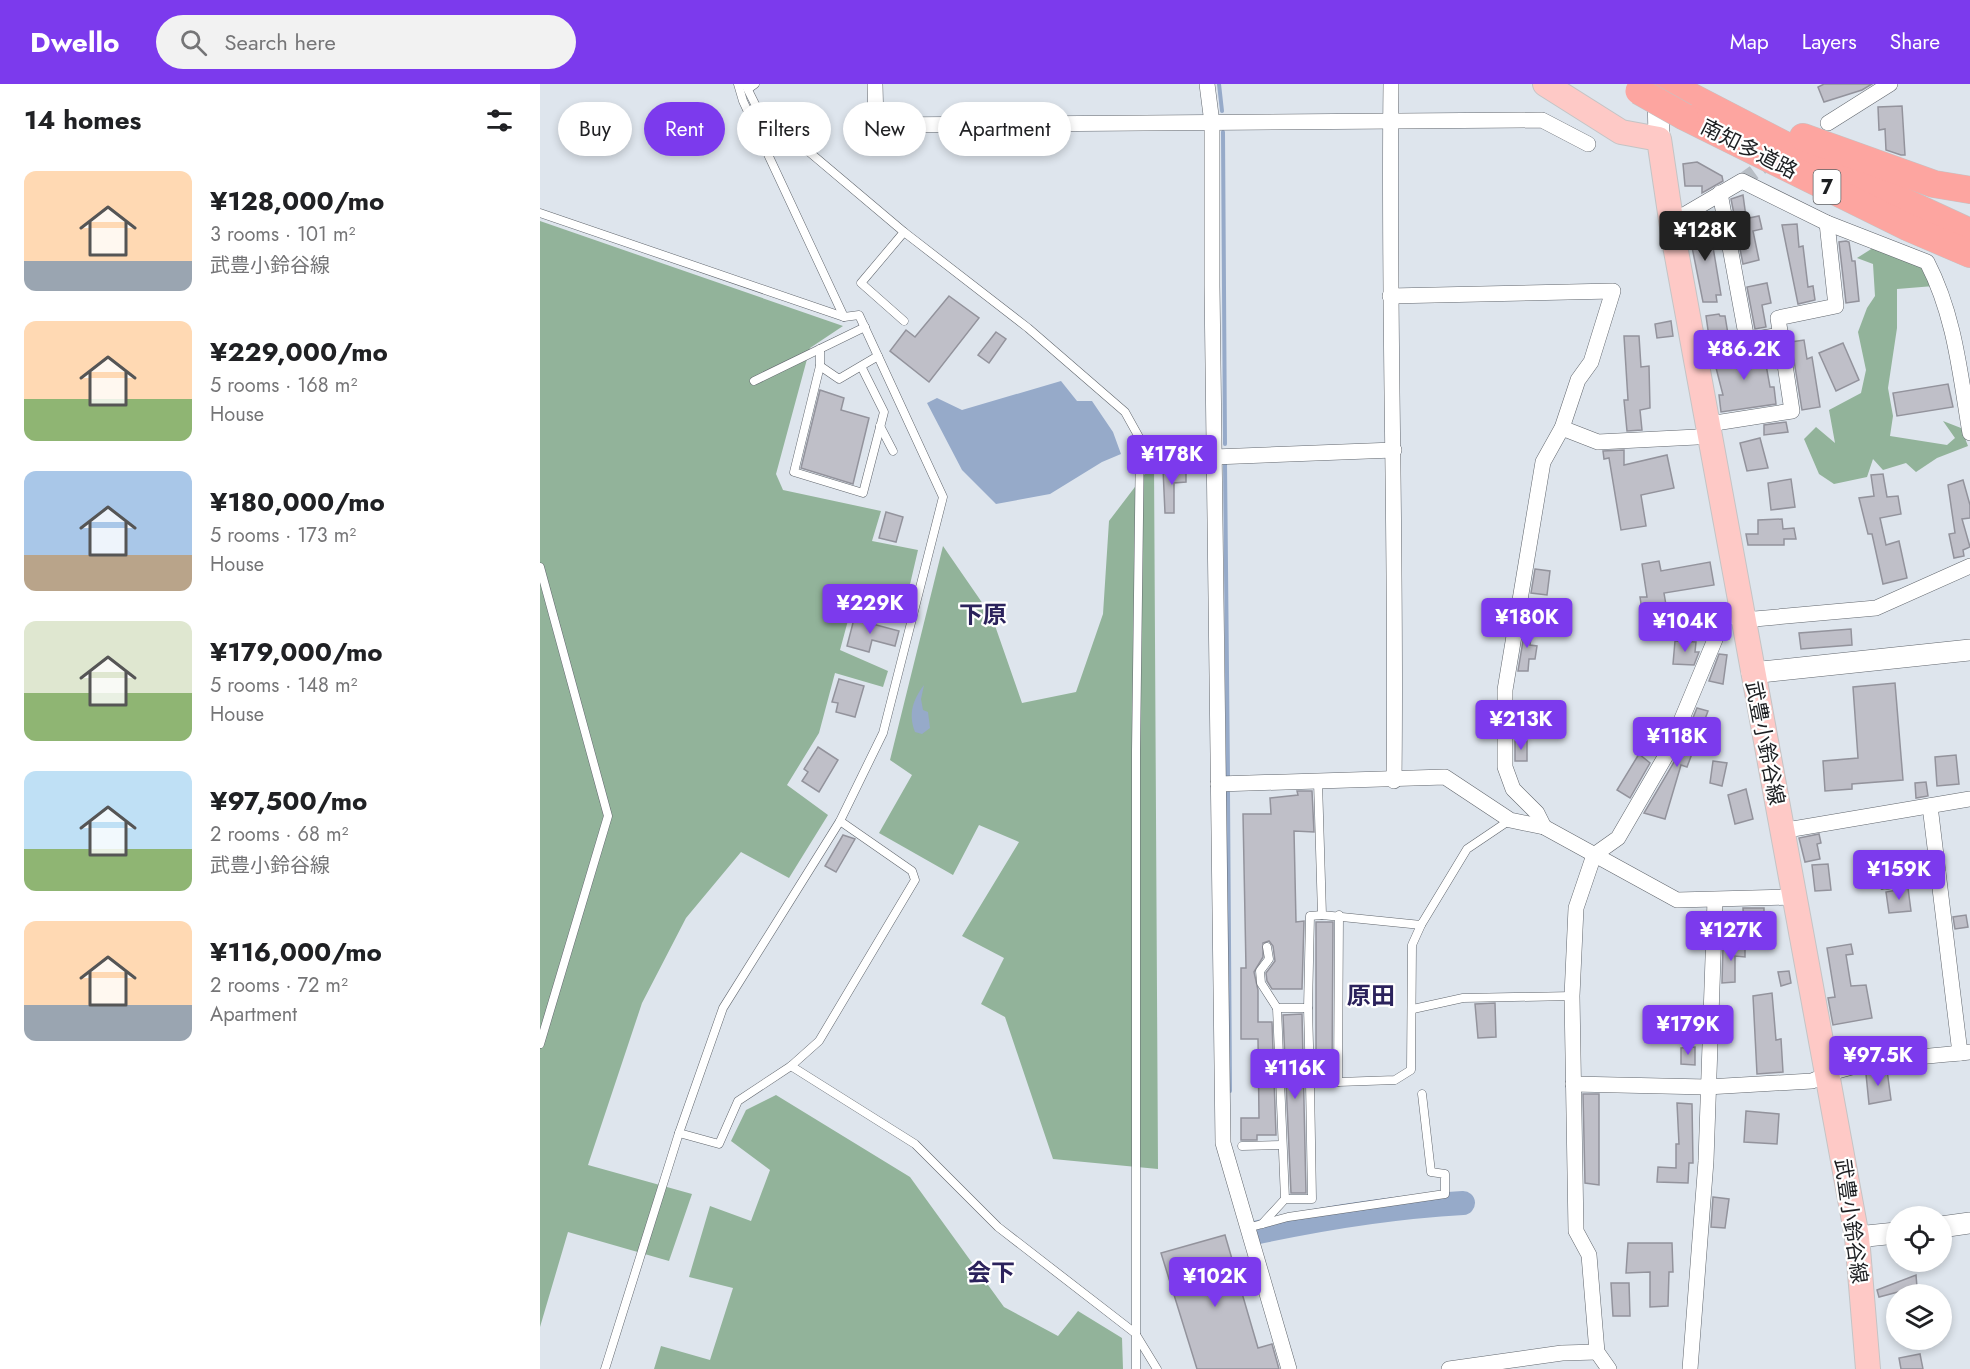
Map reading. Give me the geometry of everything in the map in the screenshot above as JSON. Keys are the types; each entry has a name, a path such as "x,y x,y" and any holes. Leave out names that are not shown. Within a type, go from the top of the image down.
{"highway":[{"name":"南知多道路","path":"1664,93 1746,148 1970,254"},
{"name":"南知多道路","path":"1664,93 1970,232"},
{"path":"1664,93 1712,98 1784,131 1934,184 1970,190"},
{"path":"1746,148 1774,173 1970,269"}],"main road":[{"path":"1545,84 1621,132 1659,139"},
{"name":"武豊小鈴谷線","path":"1659,139 1695,349 1703,430 1743,617 1857,1237 1868,1369"}],"street":[{"path":"876,84 876,125 1542,120 1588,144"},
{"path":"1208,84 1212,123 1223,1143 1254,1226 1289,1369"},
{"path":"1391,84 1390,296 1394,450 1394,781"},
{"path":"1828,123 1890,84"},
{"path":"1659,139 1664,93"},
{"path":"1672,222 1742,181 1827,223 1928,262 1943,292 1952,329 1970,434"},
{"path":"1720,193 1747,340"},
{"path":"1562,428 1598,442 1703,430 1792,411 1778,318 1836,306 1827,223"},
{"path":"1390,296 1613,291 1591,362 1578,380 1562,428 1544,462 1505,690 1505,767 1513,789 1537,813 1544,827"},
{"path":"1695,349 1781,335"},
{"path":"1214,457 1394,450"},
{"path":"1609,1369 1597,1352 1589,1255 1576,1232 1572,996 1576,908 1594,855 1618,838 1668,752 1724,618 1876,608 1970,566"},
{"path":"1752,673 1970,650"},
{"path":"1218,784 1394,781 1445,777 1510,820 1544,827 1677,900 1794,897"},
{"path":"1781,831 1970,799"},
{"path":"1573,1084 1707,1086 1812,1081 1828,1073 1890,1061 1965,1053 1930,806"},
{"path":"1884,882 1938,873"},
{"path":"1690,1369 1706,1161 1715,900"},
{"path":"1952,1225 1970,1223"},
{"path":"1857,1237 1886,1234"},
{"path":"1449,1369 1562,1353 1597,1352"}],"lane":[{"path":"738,84 743,101 844,317"},
{"path":"755,84 746,86 757,108 904,232 1028,328 1125,412 1140,439 1136,751 1136,1369"},
{"path":"540,213 844,317 859,315 943,497 884,733 840,821 723,1008 679,1133 605,1369"},
{"path":"904,232 861,283 904,321"},
{"path":"754,381 865,327"},
{"path":"820,349 820,366 794,472 863,493 884,412 862,368"},
{"path":"820,366 839,379 862,368 878,356"},
{"path":"880,426 893,451"},
{"path":"540,567 608,816 540,1044"},
{"path":"1318,782 1322,915"},
{"path":"1310,1083 1395,1080 1411,1070 1412,945 1421,925 1467,849 1510,820"},
{"path":"679,1133 719,1144 738,1101 791,1066 819,1041 915,880 912,871 840,821"},
{"path":"1254,1226 1285,1199 1312,1199 1308,1008 1310,916 1339,915 1421,925"},
{"path":"1338,1082 1339,915"},
{"path":"1267,947 1269,959 1260,970 1261,983 1277,1008 1285,1199"},
{"path":"1413,1009 1463,998 1572,996"},
{"path":"1277,1008 1308,1008"},
{"path":"791,1066 915,1144 998,1227 1135,1333 1157,1369"},
{"path":"1254,1226 1288,1217 1445,1194 1445,1174 1431,1172 1422,1094"},
{"path":"1242,1146 1282,1145"}],"green space":[{"path":"540,221 843,326 810,348 776,474 783,490 881,511 872,541 918,550 901,623 850,613 840,650 888,671 883,687 835,673 819,733 787,785 828,815 789,878 741,852 686,918 642,1003 588,1165 692,1194 669,1261 568,1232 540,1327"},
{"path":"1876,246 1923,265 1934,286 1897,289 1897,328 1888,388 1893,416 1890,436 1947,445 1955,438 1943,421 1961,428 1968,446 1937,458 1916,472 1906,463 1883,470 1873,459 1867,477 1834,484 1819,474 1804,439 1816,427 1835,443 1829,410 1861,393 1866,370 1858,332 1867,308 1875,296 1873,264 1857,258"},
{"path":"1154,462 1158,1169 1053,1159 1005,1017 981,1004 1004,958 962,936 1019,842 979,825 953,875 879,833 912,775 890,760 943,546 992,617 1022,703 1076,692 1103,614 1109,521"},
{"path":"776,1095 910,1177 1004,1307 1058,1336 1078,1311 1122,1338 1123,1369 654,1369 661,1346 710,1360 733,1288 689,1277 710,1206 751,1221 770,1170 731,1141 746,1110"}],"water":[{"path":"1061,381 1077,401 1092,401 1113,432 1121,454 1102,462 1050,494 996,504 962,470 927,403 937,398 962,410"},
{"path":"924,685 921,699 923,710 928,712 930,728 922,734 915,732 912,713 914,701"}],"building":[{"path":"1824,84 1872,84 1862,90 1824,102 1818,87"},
{"path":"1902,106 1905,155 1886,150 1885,129 1879,130 1878,107"},
{"path":"1697,162 1722,176 1723,181 1702,193 1702,186 1685,186 1683,164"},
{"path":"1743,195 1746,217 1735,219 1731,199"},
{"path":"1759,216 1762,229 1753,231 1759,260 1743,264 1739,244 1743,243 1739,220"},
{"path":"1709,223 1721,295 1716,295 1717,302 1703,302 1688,227"},
{"path":"1797,224 1799,247 1803,246 1808,287 1813,286 1815,300 1798,304 1782,225"},
{"path":"1839,242 1849,242 1852,261 1855,261 1859,301 1846,303"},
{"path":"1767,283 1771,303 1762,305 1766,327 1755,329 1747,287"},
{"path":"949,296 979,318 929,382 890,351 906,330 915,337"},
{"path":"1719,314 1725,316 1728,334 1709,337 1706,316"},
{"path":"1671,321 1673,336 1657,338 1655,324"},
{"path":"996,332 1006,339 989,363 978,355"},
{"path":"1624,336 1639,336 1641,367 1649,366 1650,408 1640,410 1642,430 1627,431 1624,400 1628,400"},
{"path":"1804,340 1807,359 1812,357 1820,407 1802,410 1791,342"},
{"path":"1843,343 1859,380 1836,391 1819,353"},
{"path":"1763,348 1770,387 1774,387 1776,404 1721,412 1719,395 1723,395 1713,356"},
{"path":"1948,384 1953,407 1897,416 1893,393"},
{"path":"820,390 844,398 841,410 869,418 853,484 801,468"},
{"path":"1786,422 1788,432 1764,435 1764,425"},
{"path":"1760,438 1768,468 1747,471 1740,443"},
{"path":"1624,450 1624,465 1667,455 1674,488 1641,495 1646,526 1621,530 1609,458 1604,459 1603,451"},
{"path":"1186,468 1186,482 1174,483 1174,513 1165,513 1163,469"},
{"path":"1883,474 1887,497 1898,496 1901,514 1880,518 1886,545 1899,541 1907,578 1883,584 1872,534 1868,534 1859,498 1874,496 1871,475"},
{"path":"1791,479 1795,507 1771,510 1768,483"},
{"path":"1963,480 1970,505 1970,518 1962,519 1970,547 1963,550 1964,556 1954,558 1949,534 1955,533 1948,485"},
{"path":"886,512 903,517 896,542 879,538"},
{"path":"1782,519 1783,529 1794,528 1796,539 1784,539 1784,545 1748,545 1746,534 1758,534 1758,520"},
{"path":"1659,561 1661,571 1710,562 1714,585 1664,593 1667,611 1642,610 1640,597 1647,597 1642,564"},
{"path":"1535,569 1550,571 1547,595 1531,593"},
{"path":"854,619 899,631 895,646 872,640 869,652 847,646"},
{"path":"1526,623 1533,623 1530,645 1537,646 1535,659 1529,659 1528,671 1518,671"},
{"path":"1851,629 1852,645 1801,649 1799,633"},
{"path":"1675,641 1696,642 1695,652 1699,652 1694,665 1673,664"},
{"path":"1719,654 1727,655 1723,684 1709,681"},
{"path":"839,679 864,686 855,717 836,712 838,703 832,702"},
{"path":"1895,683 1903,780 1852,784 1852,789 1825,791 1823,761 1858,758 1853,687"},
{"path":"1697,708 1708,711 1687,767 1681,765 1665,819 1644,813 1677,757"},
{"path":"1515,741 1527,741 1527,761 1515,761"},
{"path":"818,747 838,760 819,792 802,781 808,772 804,769"},
{"path":"1639,754 1650,763 1630,798 1617,790"},
{"path":"1956,755 1959,784 1937,786 1935,757"},
{"path":"1713,761 1727,763 1722,786 1710,783"},
{"path":"1926,782 1928,796 1916,798 1915,783"},
{"path":"1746,789 1753,819 1735,824 1728,795"},
{"path":"1297,791 1312,791 1314,832 1294,831 1296,922 1304,921 1302,989 1272,989 1267,981 1266,973 1275,961 1273,946 1269,941 1263,943 1263,957 1254,972 1258,990 1258,1022 1272,1022 1276,1135 1257,1135 1257,1140 1241,1140 1241,1118 1259,1118 1258,1039 1241,1039 1241,968 1246,968 1243,814 1271,814 1270,798 1298,795"},
{"path":"1819,834 1821,843 1817,844 1820,859 1805,862 1799,838"},
{"path":"843,835 855,839 836,872 825,866"},
{"path":"1828,864 1831,890 1815,891 1812,865"},
{"path":"1908,888 1911,911 1889,913 1886,892"},
{"path":"1743,908 1764,908 1764,929 1744,930"},
{"path":"1966,915 1968,927 1955,929 1953,917"},
{"path":"1316,922 1333,922 1332,1076 1316,1077"},
{"path":"1851,944 1853,954 1846,955 1851,986 1866,985 1872,1018 1833,1025 1828,998 1835,997 1827,948"},
{"path":"1723,946 1745,946 1745,957 1735,956 1735,982 1722,983"},
{"path":"1789,971 1791,983 1781,986 1778,972"},
{"path":"1772,993 1776,1040 1781,1039 1783,1072 1757,1074 1753,996"},
{"path":"1495,1003 1496,1037 1478,1038 1475,1004"},
{"path":"1302,1014 1306,1193 1291,1193 1283,1015"},
{"path":"1695,1047 1695,1065 1681,1064 1681,1048"},
{"path":"1887,1070 1891,1100 1869,1104 1866,1074"},
{"path":"1583,1094 1599,1094 1599,1185 1585,1183"},
{"path":"1677,1103 1692,1104 1693,1163 1689,1163 1688,1183 1657,1182 1658,1167 1676,1168 1676,1144 1679,1144"},
{"path":"1746,1111 1779,1114 1777,1144 1744,1142"},
{"path":"1713,1197 1729,1199 1725,1228 1711,1227"},
{"path":"1225,1235 1258,1348 1272,1344 1279,1369 1197,1369 1161,1253"},
{"path":"1628,1243 1672,1243 1673,1272 1669,1272 1668,1306 1650,1307 1650,1272 1626,1273"},
{"path":"1916,1275 1917,1284 1893,1284"},
{"path":"1611,1283 1629,1283 1630,1316 1613,1316"},
{"path":"1886,1287 1886,1295 1879,1297 1877,1290"},
{"path":"1920,1354 1923,1369 1901,1369 1899,1358"}],"waterway":[{"path":"1219,84 1222,111"},
{"path":"1223,132 1225,444"},
{"path":"1225,462 1228,776"},
{"path":"1228,792 1230,1091"},
{"path":"1254,1233 1358,1214 1463,1203"}],"tunnel":[{"path":"1742,181 1774,158"}],"district":[{"name":"下原","path":"983,614"},
{"name":"原田","path":"1371,995"},
{"name":"会下","path":"991,1272"}]}
